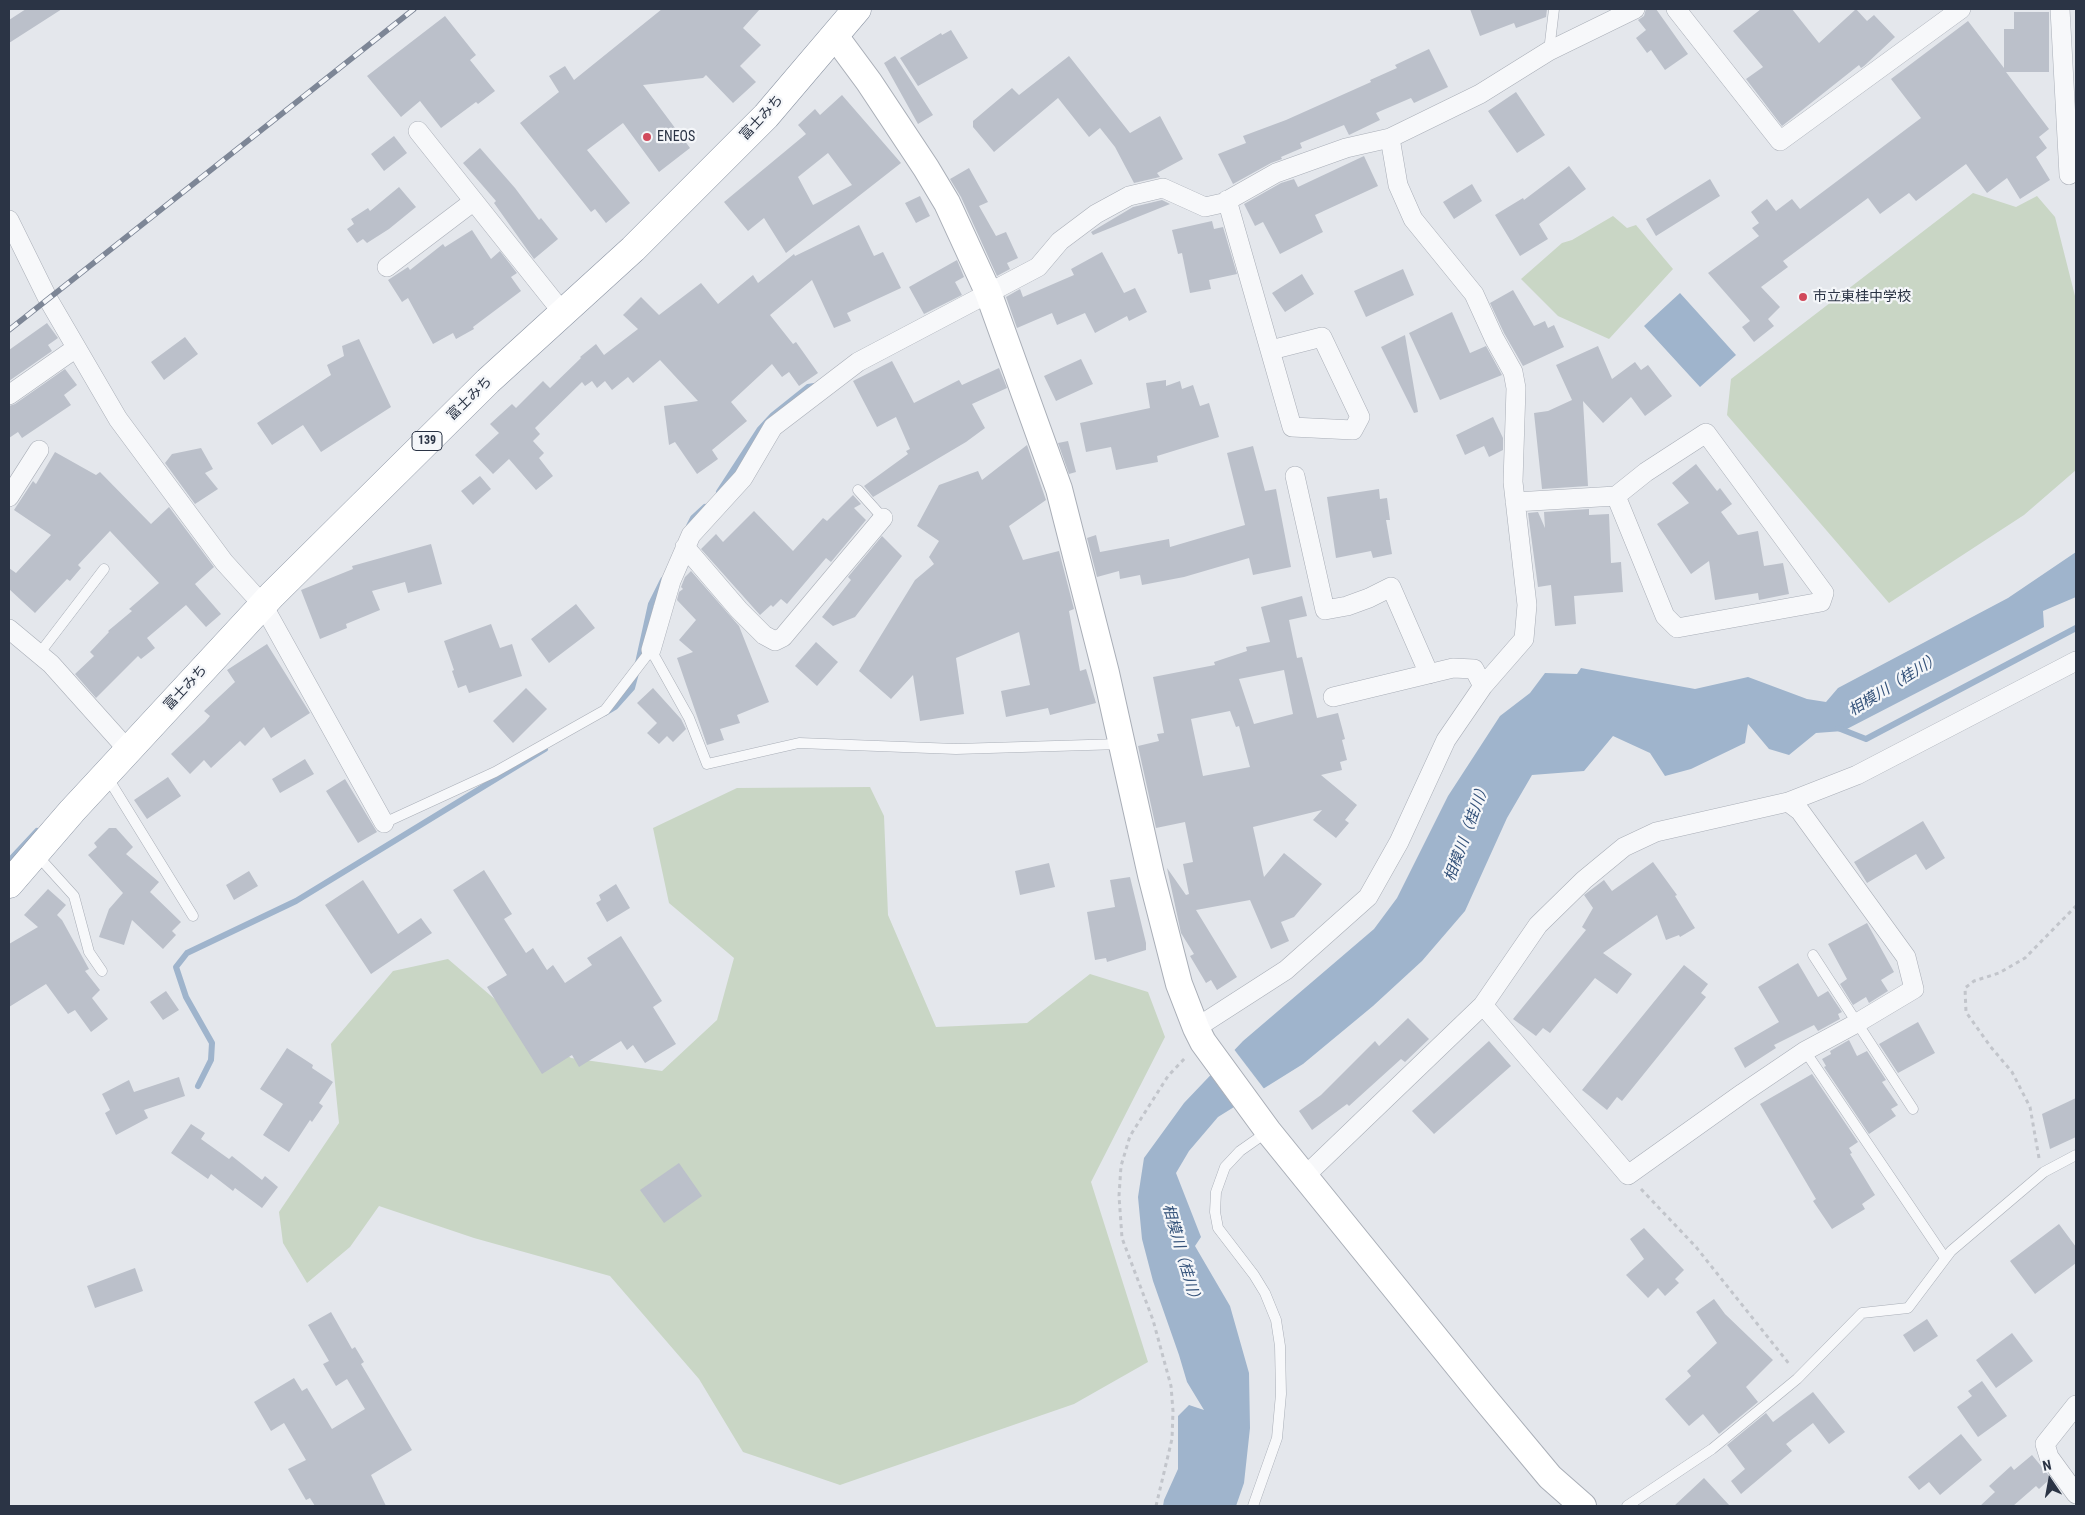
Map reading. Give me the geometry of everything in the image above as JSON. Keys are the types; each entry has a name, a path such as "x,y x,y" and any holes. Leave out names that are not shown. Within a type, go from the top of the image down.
{"highway":[{"name":"富士みち","path":"9,884 106,774 263,605 488,381 633,248 766,116 857,9"}],"main road":[{"path":"835,36 869,82 947,203 988,292 1059,490 1122,744 1151,876 1179,984 1202,1040 1266,1127 1491,1406 1550,1477 1577,1504"}],"street":[{"path":"651,650 671,581 691,535 743,478 773,427 858,362 1038,267 1060,241 1096,214 1129,196 1164,188 1205,207 1227,200 1276,173 1346,148 1390,138 1480,94 1548,51 1635,9"},
{"path":"1676,9 1780,141 1961,9"},
{"path":"2060,9 2069,175"},
{"path":"418,131 563,313"},
{"path":"1202,1040 1286,970 1368,897 1399,842 1446,740 1483,686 1524,639 1527,605 1513,482 1516,388 1513,372 1494,338 1474,294 1413,219 1398,185 1390,138"},
{"path":"1227,200 1292,427 1353,430 1360,417 1322,337 1271,350"},
{"path":"387,267 474,201"},
{"path":"9,220 48,299 118,419 224,562 263,605 384,823"},
{"path":"9,395 76,348"},
{"path":"1515,502 1616,496 1646,472 1706,433 1824,593 1821,602 1677,628 1665,616 1616,496"},
{"path":"9,497 39,450"},
{"path":"1295,476 1324,610 1347,606 1369,598 1392,586 1429,674"},
{"path":"685,547 739,610 764,635 775,641 783,638 883,518"},
{"path":"9,629 51,664 128,750"},
{"path":"1306,1175 1483,1005 1538,925 1584,880 1624,847 1656,832 1788,802 1857,774 2076,661"},
{"path":"1333,697 1453,668 1474,669 1483,686"},
{"path":"1483,1005 1628,1175 1735,1098 1805,1052 1914,989 1906,957 1800,811 1788,802"},
{"path":"2076,1405 2045,1444 2049,1457 2076,1494"}],"lane":[{"path":"1548,51 1554,9"},
{"path":"858,490 883,518"},
{"path":"39,654 104,568"},
{"path":"384,823 495,772 605,710 651,650 689,718 707,764 799,743 956,749 1122,744"},
{"path":"106,774 193,916"},
{"path":"35,854 74,896 89,952 102,971"},
{"path":"1813,955 1913,1109"},
{"path":"1805,1052 1946,1258"},
{"path":"1252,1506 1277,1438 1281,1394 1280,1346 1276,1320 1265,1293 1254,1275 1218,1228 1215,1212 1216,1192 1225,1167 1266,1127"},
{"path":"1627,1506 1712,1449 1797,1379 1862,1313 1908,1308 1950,1251 2001,1206 2044,1172 2076,1155"}],"path":[{"path":"2044,1172 2038,1155 2030,1107 2012,1072 1990,1046 1966,1012 1965,988 1974,981 1998,974 2025,958 2076,906"},
{"path":"1156,1506 1172,1439 1172,1394 1153,1320 1122,1238 1119,1196 1121,1166 1130,1136 1149,1104 1168,1076 1202,1040"},
{"path":"1628,1175 1696,1247 1792,1368 1797,1379"}],"green space":[{"path":"1973,193 2016,207 2037,196 2055,217 2076,300 2076,470 2024,515 1889,603 1727,415 1731,379"},
{"path":"1613,216 1627,228 1636,225 1673,269 1609,339 1558,316 1521,279 1562,243 1572,240"},
{"path":"870,787 884,816 888,915 936,1027 1027,1023 1090,974 1148,992 1165,1037 1091,1182 1148,1362 1074,1404 840,1485 743,1452 699,1379 610,1276 474,1238 379,1206 350,1247 307,1283 283,1243 279,1212 339,1123 331,1044 393,971 448,959 497,1001 571,1058 662,1071 717,1020 734,958 669,903 653,828 737,788"}],"water":[{"path":"1680,293 1736,355 1700,387 1644,326"},
{"name":"相模川（桂川）","path":"2076,552 2076,597 2043,611 2044,627 1843,731 1816,733 1789,755 1769,749 1748,724 1745,743 1691,769 1665,776 1650,753 1613,736 1584,771 1532,775 1507,818 1465,911 1422,961 1373,1006 1303,1064 1218,1117 1189,1151 1176,1173 1201,1237 1195,1246 1230,1306 1249,1373 1250,1428 1244,1483 1236,1506 1163,1506 1178,1469 1178,1416 1189,1405 1204,1410 1187,1382 1153,1281 1142,1239 1138,1197 1144,1158 1184,1103 1243,1041 1374,929 1397,898 1448,796 1500,716 1530,693 1545,673 1577,674 1581,668 1695,689 1748,677 1807,699 1826,702 1838,688 2008,598"}],"pier":[{"path":"1233,1048 1265,1090 1235,1109 1209,1073"}],"building":[{"path":"26,9 62,9 9,43 9,20"},
{"path":"662,9 760,9 743,28 761,45 740,66 756,82 733,103 706,75 703,78 643,85 690,148 659,172 623,123 587,150 630,203 606,223 595,209 591,212 520,123 559,92 549,76 565,66 574,80"},
{"path":"1470,9 1547,9 1546,17 1516,28 1514,23 1480,36"},
{"path":"1646,9 1656,9 1688,54 1665,70 1651,50 1647,53 1636,38 1646,30 1638,20 1644,16"},
{"path":"1761,9 1792,9 1819,43 1856,9 1867,21 1874,15 1895,37 1864,66 1861,68 1859,65 1782,126 1746,79 1763,67 1733,31"},
{"path":"2014,12 2049,12 2049,72 2006,72 2049,129 2039,137 2047,148 2036,157 2050,180 2020,199 2007,178 1987,193 1966,164 1916,201 1909,193 1880,214 1868,198 1783,261 1788,267 1761,287 1780,307 1768,319 1774,326 1754,342 1742,327 1750,321 1708,273 1759,236 1752,228 1759,223 1751,212 1767,199 1776,211 1792,199 1800,209 1921,118 1891,79 1968,21 2004,68 2004,29 2014,29"},
{"path":"445,16 476,55 470,60 495,91 478,104 476,102 441,128 420,101 401,117 367,76"},
{"path":"951,30 968,58 918,86 900,58 941,33 942,35"},
{"path":"1429,49 1448,87 1414,103 1411,98 1376,113 1380,120 1349,135 1344,125 1300,143 1302,148 1281,157 1282,159 1233,184 1218,154 1246,143 1243,136 1286,120 1371,82 1370,80 1397,68 1395,65"},
{"path":"895,56 933,115 918,124 884,63"},
{"path":"1069,56 1130,133 1160,116 1183,159 1157,173 1160,177 1134,183 1115,147 1100,128 1089,137 1058,98 994,152 973,127 973,121 1012,88 1019,95"},
{"path":"1516,92 1545,135 1517,153 1488,111"},
{"path":"842,95 901,163 786,253 764,218 748,231 724,202 806,134 798,125 815,109 820,115","holes":["828,153 852,185 813,205 798,177"]},
{"path":"394,136 407,153 384,171 371,154"},
{"path":"480,148 515,188 539,220 541,218 558,239 534,259 494,203 496,201 463,163"},
{"path":"1364,156 1378,186 1315,215 1323,232 1280,254 1263,222 1255,226 1244,204 1281,183 1294,179 1298,187"},
{"path":"1569,166 1586,189 1539,224 1548,239 1520,256 1495,215 1523,198 1524,200"},
{"path":"969,168 988,202 979,206 996,236 1006,232 1018,258 1007,263 1010,269 997,276 961,197 950,179"},
{"path":"1710,179 1720,196 1656,236 1646,219"},
{"path":"1472,184 1482,201 1454,219 1443,202"},
{"path":"399,187 416,207 389,229 367,243 363,239 357,243 347,229 354,224 351,219 368,208 370,211"},
{"path":"920,196 930,216 916,223 905,203"},
{"path":"1162,200 1170,204 1093,235 1091,232 1133,207"},
{"path":"1212,221 1214,229 1223,227 1237,274 1209,280 1211,289 1190,293 1182,253 1178,254 1172,230"},
{"path":"859,225 874,256 883,252 901,288 847,313 851,321 834,328 812,280 770,315 793,344 796,342 818,373 799,386 789,372 782,377 772,364 731,402 747,421 712,450 718,459 697,474 675,442 669,445 664,406 698,401 660,360 633,383 628,377 612,390 605,381 597,388 592,381 585,386 582,382 535,428 540,434 533,441 544,453 539,458 553,476 536,490 509,459 493,474 475,455 499,433 490,424 512,404 516,408 543,381 550,388 580,357 596,344 604,355 638,329 623,315 641,297 659,315 701,283 718,304 753,275 758,283 794,254 795,256"},
{"path":"472,230 491,259 500,251 517,273 511,277 521,291 473,327 474,329 456,339 453,333 433,344 408,298 402,302 388,280 408,267 410,270 443,244 445,247"},
{"path":"1102,252 1124,293 1135,288 1147,312 1129,321 1127,316 1095,333 1085,313 1057,325 1052,313 1017,328 1006,297 1020,289 1023,297 1074,275 1071,269"},
{"path":"957,260 964,277 955,282 962,295 924,314 909,287"},
{"path":"1403,269 1414,295 1366,317 1354,291"},
{"path":"1302,274 1314,294 1285,312 1272,293"},
{"path":"1513,290 1534,326 1545,321 1548,328 1554,325 1564,347 1523,366 1504,333 1490,303"},
{"path":"1452,312 1470,353 1486,346 1502,375 1440,400 1409,333"},
{"path":"47,323 58,338 48,345 52,351 9,381 9,350"},
{"path":"1405,335 1418,412 1414,413 1381,347"},
{"path":"185,337 198,354 164,380 151,362"},
{"path":"359,339 391,407 321,452 303,425 272,445 257,423 331,375 327,365 344,356 342,346"},
{"path":"1598,346 1612,379 1635,362 1641,370 1648,365 1672,396 1645,416 1631,397 1603,423 1583,401 1588,486 1542,489 1534,413 1548,411 1572,400 1556,365"},
{"path":"1081,359 1093,384 1056,401 1044,376"},
{"path":"892,361 914,403 959,380 962,385 999,368 1007,388 972,404 985,428 966,442 873,497 864,486 908,454 906,451 910,449 896,417 877,427 853,381"},
{"path":"65,369 77,385 64,395 71,405 22,438 18,432 9,438 9,406 15,404"},
{"path":"1166,380 1166,386 1180,381 1182,389 1193,385 1200,406 1209,403 1219,437 1157,456 1158,462 1116,470 1111,447 1086,452 1080,423 1150,408 1146,383"},
{"path":"1493,417 1503,438 1503,450 1489,457 1484,446 1465,455 1456,435"},
{"path":"1068,441 1076,472 1069,474 1058,443"},
{"path":"1027,445 1046,500 1009,526 1023,560 1059,551 1074,609 1069,611 1080,671 1086,669 1096,703 1050,715 1048,708 1006,717 1001,691 1030,685 1019,632 956,658 964,714 920,721 913,675 891,699 859,671 915,580 934,564 929,557 939,541 917,526 939,485 978,471 982,480"},
{"path":"1253,446 1265,491 1276,489 1291,567 1253,575 1249,558 1184,577 1142,585 1140,575 1120,579 1119,571 1097,577 1087,538 1096,535 1100,552 1169,539 1170,547 1245,525 1227,453"},
{"path":"201,448 213,469 205,473 218,489 195,504 165,463 172,454"},
{"path":"55,452 96,475 100,472 151,524 169,507 214,567 195,584 221,614 206,627 186,605 147,638 155,648 141,659 138,656 96,698 75,674 94,656 90,652 108,631 132,611 129,609 159,583 110,531 78,565 81,568 70,581 67,579 35,613 9,589 9,568 16,573 51,535 14,510 33,481 36,484"},
{"path":"1696,464 1717,491 1720,488 1732,504 1721,512 1738,535 1758,531 1764,566 1783,563 1789,594 1759,600 1758,593 1715,600 1709,561 1691,574 1657,524 1689,503 1672,483"},
{"path":"480,476 491,489 473,505 461,491"},
{"path":"1379,489 1380,499 1387,498 1390,520 1386,520 1392,554 1373,558 1371,551 1336,558 1327,497"},
{"path":"853,495 861,504 854,508 866,520 831,562 826,558 787,604 781,599 773,607 771,605 760,615 701,549 716,534 723,542 754,511 793,551 823,518 827,521"},
{"path":"1589,509 1589,515 1609,514 1611,563 1621,562 1623,592 1574,596 1576,624 1555,626 1551,585 1538,587 1528,513 1538,512 1545,528 1544,512"},
{"path":"882,536 902,556 855,617 833,626 822,617 851,580 848,577"},
{"path":"431,544 442,584 408,593 405,582 372,591 380,610 346,624 347,628 320,639 301,590 353,569 352,566"},
{"path":"691,571 739,626 769,702 737,715 740,723 720,729 724,740 707,745 677,658 693,652 679,640 696,620 677,600 679,592 683,589 681,587 685,577"},
{"path":"1302,596 1307,616 1289,620 1297,658 1302,657 1317,718 1338,713 1345,739 1342,740 1347,760 1340,762 1342,770 1321,775 1357,805 1345,820 1349,823 1336,838 1313,820 1322,810 1253,827 1264,877 1284,853 1322,884 1294,917 1281,922 1289,941 1271,949 1250,900 1196,910 1237,977 1217,990 1211,980 1206,983 1190,956 1194,954 1181,933 1167,868 1186,895 1189,894 1183,864 1193,862 1185,822 1156,828 1138,746 1159,741 1157,734 1164,733 1153,677 1215,665 1214,662 1247,651 1246,647 1270,642 1261,607","holes":["1284,670 1293,714 1254,724 1239,679","1230,711 1236,727 1239,726 1250,767 1203,776 1191,719"]},
{"path":"576,604 595,628 549,663 531,639"},
{"path":"491,624 500,648 512,644 522,676 469,693 466,685 458,688 444,641"},
{"path":"816,642 838,662 817,686 795,666"},
{"path":"267,644 310,713 271,738 264,727 245,746 240,741 211,768 204,760 190,774 171,754 205,722 210,716 204,711 235,682 227,670"},
{"path":"526,688 547,709 513,743 493,721"},
{"path":"653,688 681,719 686,729 673,742 667,736 659,744 647,733 657,723 637,703"},
{"path":"305,759 314,774 280,793 272,779"},
{"path":"168,777 181,796 147,819 134,800"},
{"path":"345,779 377,832 358,843 326,791"},
{"path":"1923,821 1945,858 1926,870 1916,854 1867,883 1854,862"},
{"path":"109,828 116,828 133,847 126,854 159,882 150,892 181,922 172,931 176,935 163,949 132,920 124,945 99,937 109,909 123,893 88,855 97,847 94,843"},
{"path":"1653,862 1677,895 1675,896 1695,928 1680,937 1679,935 1666,940 1657,915 1603,953 1632,974 1617,994 1595,978 1550,1033 1543,1028 1536,1036 1513,1019 1586,930 1582,927 1593,908 1584,895 1604,880 1612,891"},
{"path":"1049,863 1055,887 1020,895 1015,871"},
{"path":"484,870 512,914 504,919 526,953 533,948 547,970 553,965 565,983 592,965 587,958 621,936 662,1001 653,1007 676,1044 645,1063 633,1045 627,1050 621,1041 579,1067 572,1055 542,1074 487,987 507,975 453,890"},
{"path":"249,871 258,886 234,900 226,885"},
{"path":"1130,877 1146,950 1107,962 1106,958 1095,960 1087,912 1115,907 1110,880"},
{"path":"363,880 398,934 421,918 432,933 371,974 325,905"},
{"path":"616,884 630,908 607,922 596,903 601,900 599,895"},
{"path":"48,889 66,905 57,915 62,920 89,969 85,971 100,990 92,998 108,1019 91,1032 75,1010 68,1014 46,984 9,1007 9,944 38,927 24,915"},
{"path":"1867,923 1894,972 1881,980 1888,991 1869,1003 1866,997 1853,1005 1840,984 1847,979 1828,944"},
{"path":"1798,963 1818,997 1828,991 1842,1012 1838,1014 1840,1019 1818,1031 1814,1025 1774,1045 1776,1048 1745,1068 1734,1048 1779,1022 1758,987"},
{"path":"1684,965 1708,984 1701,993 1706,997 1622,1101 1617,1097 1607,1110 1582,1090"},
{"path":"166,991 179,1010 163,1020 150,1002"},
{"path":"1408,1018 1429,1039 1405,1062 1401,1059 1349,1106 1347,1104 1312,1130 1299,1111 1321,1095 1375,1041 1379,1046"},
{"path":"1918,1022 1935,1053 1898,1073 1879,1044"},
{"path":"1849,1040 1857,1056 1867,1051 1886,1080 1882,1082 1898,1105 1891,1109 1896,1116 1869,1134 1824,1067 1826,1066 1822,1059 1831,1054 1830,1051"},
{"path":"1489,1041 1511,1066 1434,1134 1412,1111"},
{"path":"287,1048 313,1065 312,1068 333,1082 319,1103 323,1106 312,1122 310,1120 289,1152 263,1135 283,1104 260,1089"},
{"path":"1812,1074 1858,1142 1849,1148 1852,1153 1850,1154 1875,1195 1862,1204 1865,1209 1832,1229 1813,1201 1816,1199 1760,1104"},
{"path":"179,1077 185,1096 144,1110 148,1118 116,1135 105,1113 110,1110 102,1094 129,1080 134,1092"},
{"path":"2076,1098 2076,1137 2050,1149 2042,1114"},
{"path":"191,1124 205,1133 201,1139 229,1159 232,1156 262,1180 265,1176 278,1187 262,1208 235,1188 233,1191 211,1174 208,1179 171,1153"},
{"path":"679,1163 702,1196 664,1223 640,1190"},
{"path":"2059,1224 2076,1247 2076,1263 2035,1294 2010,1261"},
{"path":"1644,1228 1684,1270 1675,1279 1679,1283 1665,1296 1658,1288 1648,1298 1626,1275 1644,1259 1630,1239"},
{"path":"135,1268 143,1291 95,1308 87,1286"},
{"path":"1714,1299 1725,1314 1773,1360 1746,1387 1758,1402 1719,1434 1703,1414 1689,1426 1665,1399 1691,1376 1687,1371 1717,1343 1696,1312"},
{"path":"331,1312 352,1349 355,1347 364,1362 361,1364 412,1450 371,1475 386,1506 315,1506 310,1498 306,1500 288,1469 306,1460 284,1423 271,1431 254,1402 294,1378 302,1391 307,1388 332,1429 365,1409 347,1379 336,1386 323,1364 329,1361 308,1325"},
{"path":"1927,1319 1938,1336 1914,1352 1903,1335"},
{"path":"2012,1333 2033,1361 1996,1388 1976,1360"},
{"path":"1982,1381 2007,1416 1978,1437 1957,1407 1972,1396 1968,1391"},
{"path":"1813,1392 1845,1432 1829,1444 1813,1423 1786,1444 1792,1451 1741,1494 1731,1481 1745,1469 1727,1445 1766,1413 1773,1422"},
{"path":"1961,1434 1982,1460 1940,1495 1929,1482 1919,1490 1908,1477"},
{"path":"2032,1455 2051,1478 2039,1489 2036,1486 2013,1506 1980,1506 1995,1492 1989,1486 2011,1466 2014,1470"},
{"path":"1704,1478 1730,1506 1674,1506"}],"waterway":[{"path":"719,492 760,429 773,415 808,387 814,386"},
{"path":"689,526 693,518 705,507"},
{"path":"638,663 651,604 663,580"},
{"path":"1838,728 1866,739 2076,628"},
{"path":"605,713 615,707 632,688 636,673"},
{"path":"198,1086 211,1060 212,1043 186,997 176,967 187,953 296,901 545,749"},
{"path":"9,861 37,831"}],"railway":[{"path":"9,330 414,9"}],"place":[{"name":"ENEOS","path":"647,137"},
{"name":"市立東桂中学校","path":"1803,297"}]}
